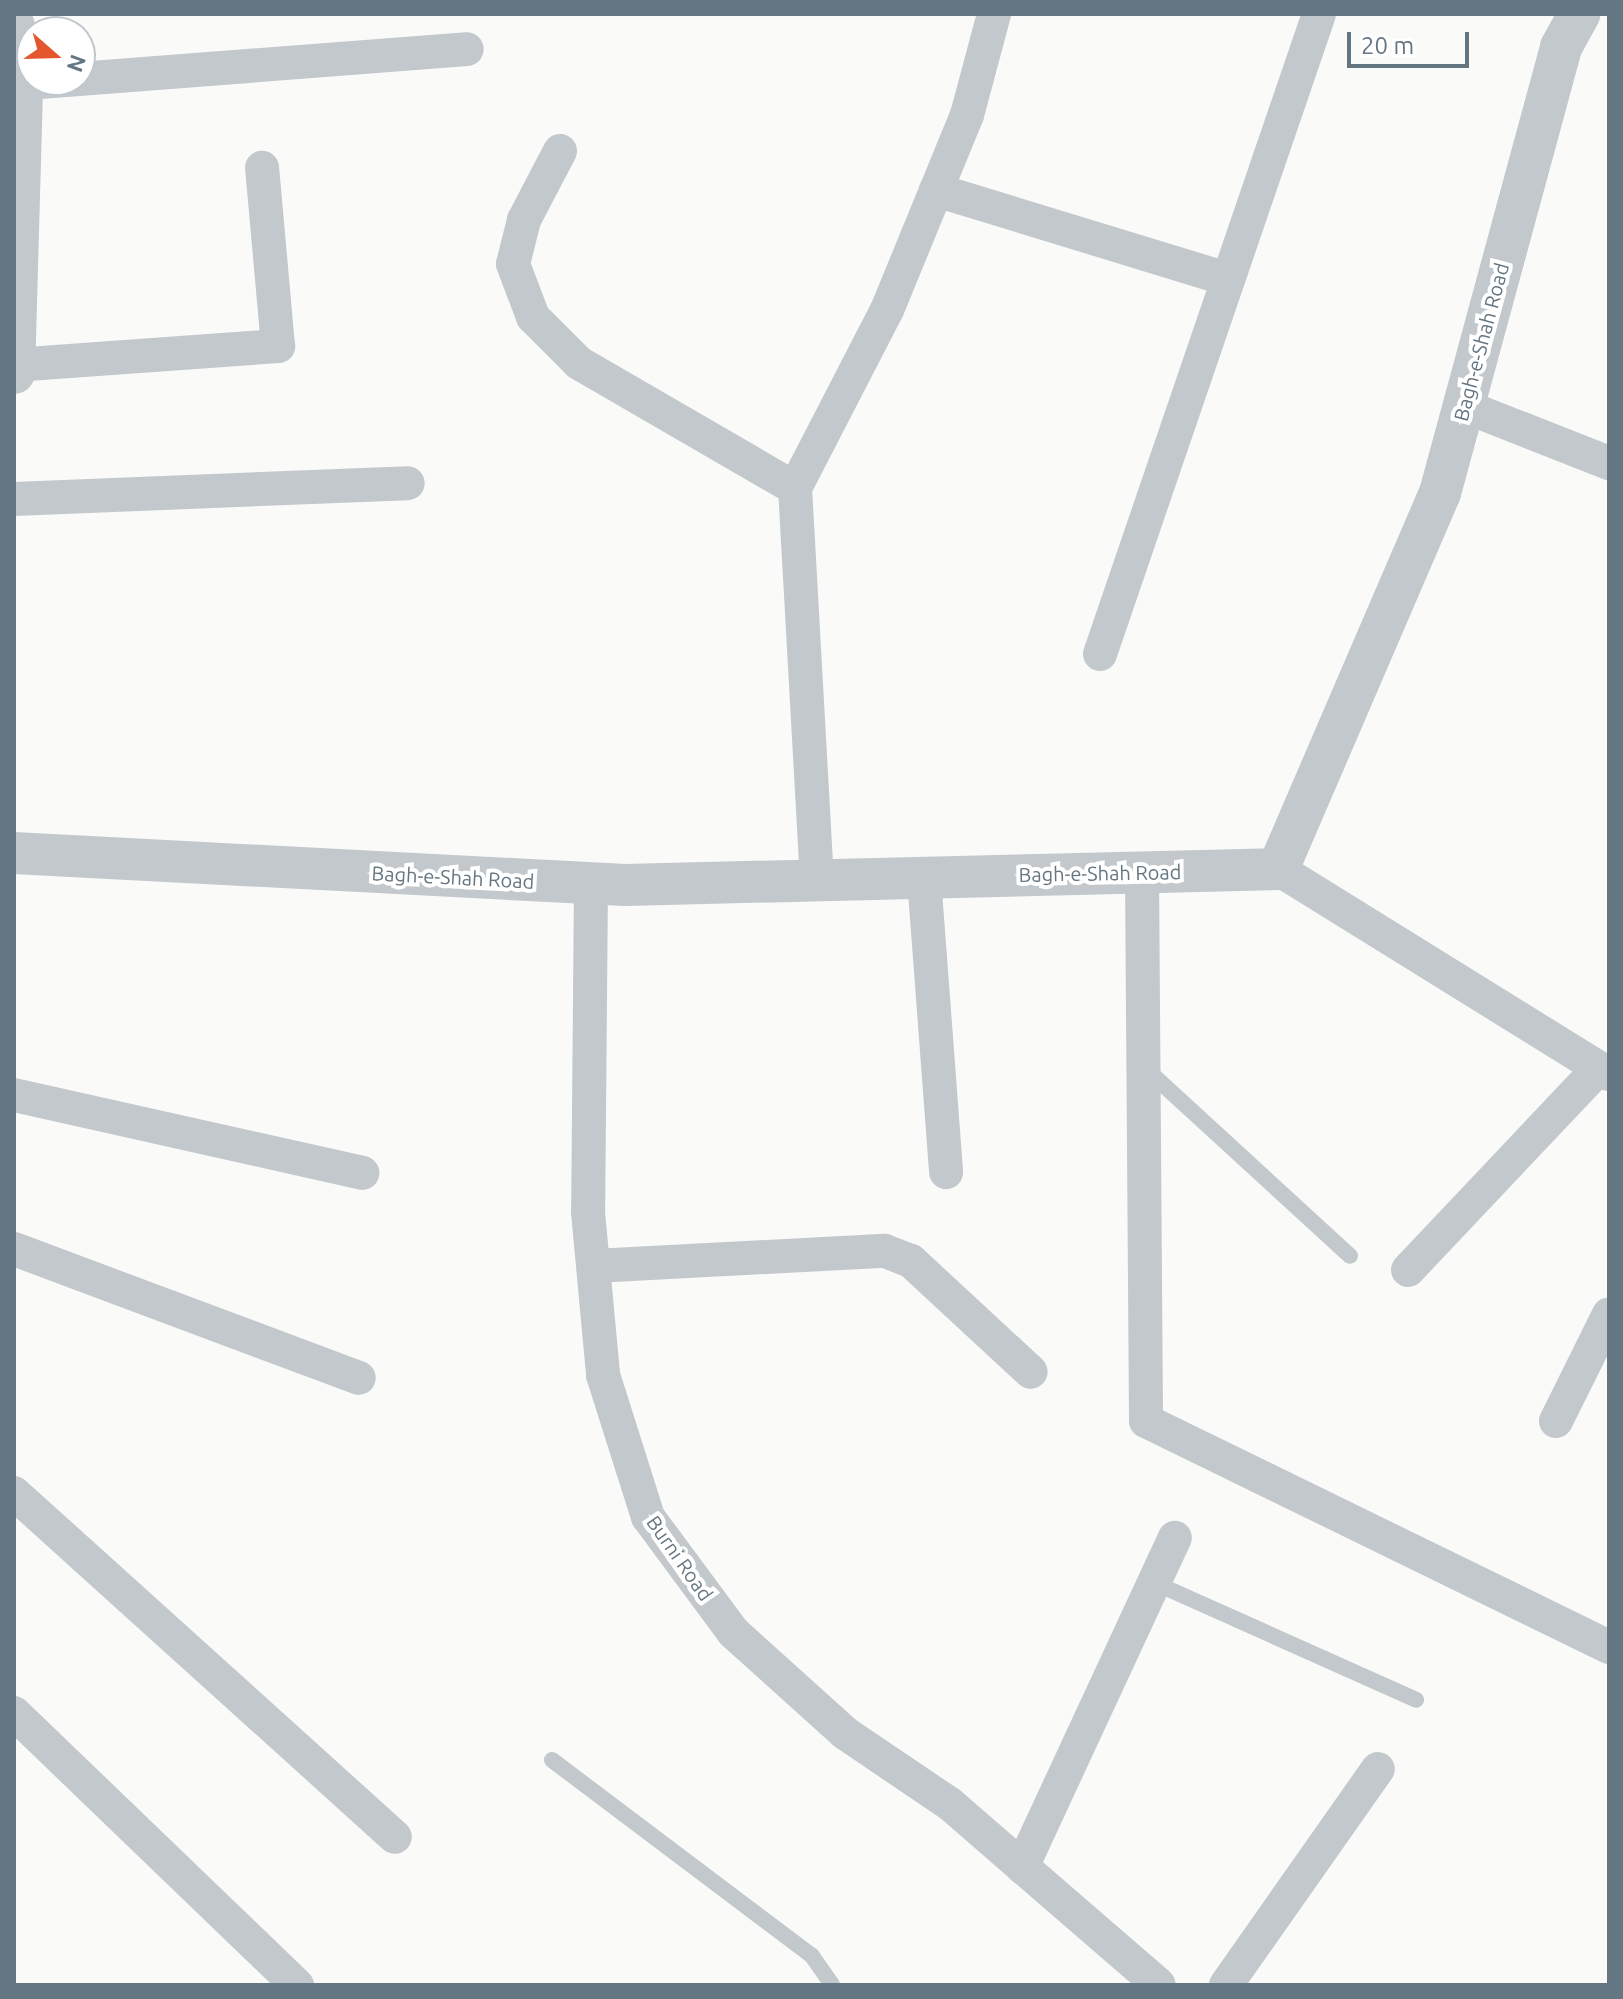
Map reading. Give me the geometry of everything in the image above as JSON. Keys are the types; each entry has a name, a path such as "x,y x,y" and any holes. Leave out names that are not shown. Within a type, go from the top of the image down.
{"street":[{"path":"817,881 795,488 887,310 967,115 994,14"},
{"path":"1100,654 1319,14"},
{"name":"Bagh-e-Shah Road","path":"14,853 591,884 1278,869 1440,493 1561,47 1579,14"},
{"path":"14,26 16,56"},
{"path":"96,80 467,49"},
{"path":"14,373 18,96"},
{"path":"560,151 524,220 513,264 533,317 579,363 795,488"},
{"path":"14,365 278,346 262,168"},
{"path":"936,190 1228,279"},
{"path":"1464,406 1609,463"},
{"path":"14,499 408,483"},
{"path":"1278,869 1604,1071 1408,1270"},
{"path":"1142,872 1146,1421 1609,1647"},
{"path":"924,878 946,1172"},
{"name":"Burni Road","path":"591,884 588,1212 603,1375 648,1517 733,1632 845,1733 950,1804 1159,1985"},
{"path":"14,1095 362,1173"},
{"path":"14,1249 359,1378"},
{"path":"594,1266 885,1251 911,1261 1031,1372"},
{"path":"1556,1421 1609,1314"},
{"path":"14,1493 395,1837"},
{"path":"1022,1867 1175,1538"},
{"path":"14,1713 297,1985"},
{"path":"1226,1985 1378,1769"}],"lane":[{"path":"1144,1067 1350,1256"},
{"path":"1155,1583 1416,1700"},
{"path":"552,1760 812,1956 832,1985"}]}
